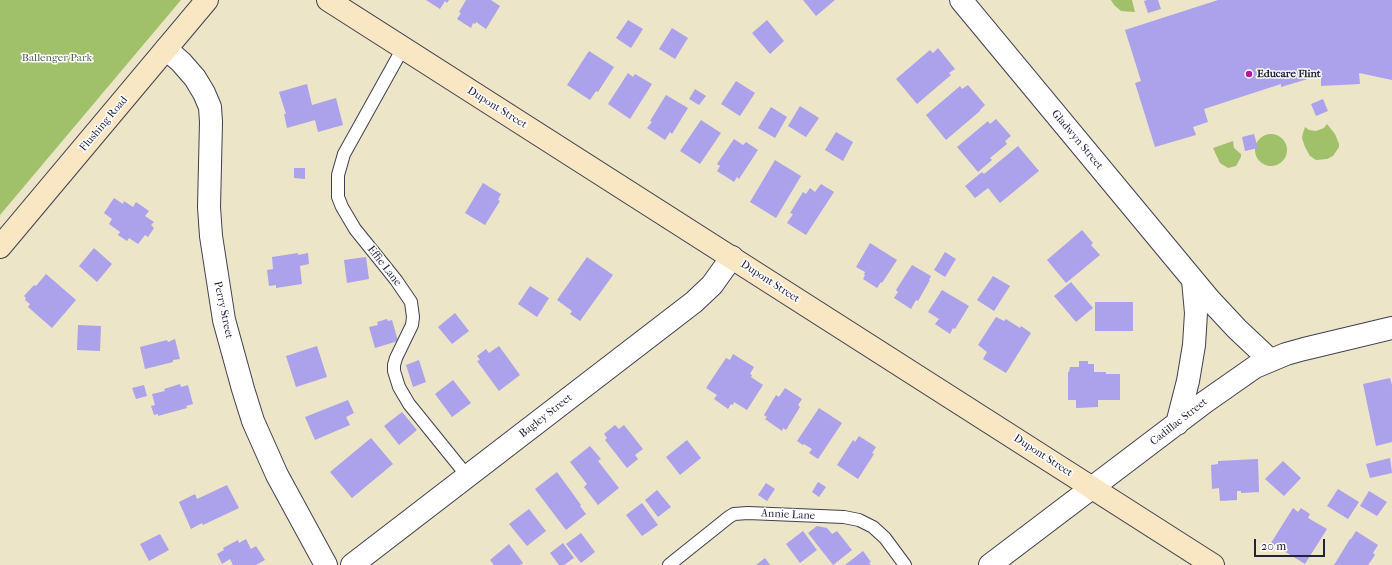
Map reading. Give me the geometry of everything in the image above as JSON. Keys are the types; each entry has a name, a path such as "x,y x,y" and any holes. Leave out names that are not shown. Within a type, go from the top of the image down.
{"street":[{"name":"Flushing Road","path":"0,247 207,0"},
{"name":"Dupont Street","path":"328,0 1092,488 1198,561"},
{"name":"Gladwyn Street","path":"961,0 1193,280 1229,321 1270,360"},
{"name":"Perry Street","path":"166,49 181,62 195,78 210,107 209,207 212,243 224,320 243,389 254,421 277,475 326,565"},
{"name":"Bagley Street","path":"352,565 694,302 712,285 732,258"},
{"path":"1177,424 1188,380 1194,345 1196,307 1193,280"},
{"name":"Cadillac Street","path":"990,565 1243,374 1270,360 1304,349 1392,328"}],"lane":[{"name":"Effie Lane","path":"403,48 344,154 338,175 338,197 342,208 355,229 396,280 410,302 414,317 412,325 394,365 394,371 399,387 409,404 468,476"},
{"name":"Annie Lane","path":"669,565 729,517 734,514 748,513 844,517 859,520 873,527 885,538 905,565"}],"green space":[{"name":"Ballenger Park","path":"0,0 181,0 0,215"},
{"path":"1111,0 1132,0 1135,12 1121,11"},
{"path":"1327,124 1335,134 1339,147 1333,156 1327,159 1316,160 1310,156 1305,147 1302,138 1303,133 1305,127 1309,130 1316,131 1324,128"},
{"path":"1271,134 1282,139 1287,150 1282,161 1271,166 1260,161 1255,150 1260,139"},
{"path":"1233,141 1234,148 1241,154 1241,157 1236,166 1228,168 1220,163 1213,148"}],"building":[{"path":"426,0 449,0 447,3 445,1 440,9"},
{"path":"466,0 491,0 500,6 486,29 476,22 475,24 473,23 471,28 457,19"},
{"path":"803,0 835,0 816,16"},
{"path":"1158,0 1161,9 1148,13 1144,1"},
{"name":"Educare Flint","path":"1218,0 1392,0 1392,80 1359,73 1360,84 1321,86 1321,75 1281,87 1281,84 1204,109 1208,122 1193,127 1196,135 1155,147 1135,83 1141,81 1125,30"},
{"path":"628,20 643,29 631,48 616,38"},
{"path":"767,20 784,41 770,54 752,33"},
{"path":"672,28 688,38 675,59 659,49"},
{"path":"938,48 955,69 949,73 951,75 917,104 896,79 930,50 933,53"},
{"path":"589,51 614,67 598,92 596,91 590,100 567,85"},
{"path":"628,73 633,77 635,74 652,84 630,119 608,104"},
{"path":"736,81 755,93 740,116 721,104"},
{"path":"307,84 312,105 336,98 343,125 318,132 315,120 287,128 284,114 286,114 279,92"},
{"path":"968,85 985,105 946,140 926,115 960,86 962,89"},
{"path":"695,89 706,96 699,105 689,99"},
{"path":"666,95 688,108 672,134 670,132 665,140 647,128 652,122 650,121"},
{"path":"1323,99 1328,111 1316,116 1311,104"},
{"path":"800,106 819,118 806,137 788,126"},
{"path":"771,107 787,117 775,138 758,128"},
{"path":"996,119 1011,136 1005,141 1007,144 990,158 992,160 978,172 957,147 988,121 990,124"},
{"path":"701,120 721,133 700,164 680,151"},
{"path":"836,132 853,142 843,161 825,150"},
{"path":"1254,134 1258,148 1245,151 1242,137"},
{"path":"734,139 743,145 746,142 758,150 739,179 737,177 734,182 717,171 720,166 717,164"},
{"path":"1018,146 1039,171 1000,203 988,188 975,198 965,186 982,172 984,174"},
{"path":"775,160 801,176 776,218 750,202"},
{"path":"294,168 305,168 305,179 294,178"},
{"path":"483,183 501,194 498,200 500,201 485,225 465,213"},
{"path":"821,184 834,192 806,235 787,223 793,214 790,213 803,192 806,194 810,188 815,192"},
{"path":"114,198 123,204 124,201 133,207 136,202 149,211 145,216 154,222 151,225 154,228 148,237 145,235 138,244 129,238 127,241 118,235 120,232 109,224 112,219 104,213"},
{"path":"1082,230 1093,243 1091,245 1100,255 1066,283 1047,260"},
{"path":"870,243 897,260 877,288 863,279 865,272 856,267"},
{"path":"94,248 112,264 97,282 79,266"},
{"path":"945,252 956,259 945,277 934,270"},
{"path":"298,253 298,255 308,253 309,264 300,266 302,284 276,288 276,285 269,286 267,270 273,269 272,257"},
{"path":"366,257 369,279 347,283 344,260"},
{"path":"587,257 613,275 580,321 570,314 572,311 557,300"},
{"path":"912,265 931,276 918,301 916,300 911,309 894,298 898,292 896,290"},
{"path":"46,274 76,300 52,328 28,307 30,304 25,300 26,298 24,296 34,285 36,286"},
{"path":"993,276 1010,286 994,311 977,300"},
{"path":"1071,282 1093,308 1076,322 1054,296"},
{"path":"530,286 549,298 537,317 518,304"},
{"path":"942,290 969,306 955,329 953,328 950,334 935,324 939,319 928,312"},
{"path":"1095,302 1133,302 1133,331 1095,331"},
{"path":"455,313 469,331 452,344 438,327"},
{"path":"996,317 1004,321 1006,319 1020,328 1021,326 1031,333 1006,373 983,359 987,352 978,345"},
{"path":"387,319 388,321 392,320 398,341 375,348 369,327 378,325 377,322"},
{"path":"78,325 101,326 100,351 77,350"},
{"path":"175,339 180,359 145,369 140,347 167,340 168,342"},
{"path":"317,346 327,377 296,387 286,356"},
{"path":"499,346 520,375 499,391 477,361 480,360 477,356 486,349 489,353"},
{"path":"733,354 754,367 750,374 752,375 751,377 763,385 747,410 734,402 728,409 714,399 717,395 706,388 726,358 730,360"},
{"path":"419,360 426,382 413,387 406,365"},
{"path":"1079,361 1088,361 1088,364 1094,364 1094,372 1120,374 1120,400 1098,400 1098,407 1076,408 1076,400 1068,400 1068,372 1070,367 1079,367"},
{"path":"1390,378 1392,385 1392,442 1376,446 1363,384"},
{"path":"453,380 471,403 452,417 435,394"},
{"path":"180,384 181,387 188,385 193,404 186,406 187,408 158,416 158,414 154,415 151,406 155,405 152,394 165,391 164,389"},
{"path":"144,385 147,396 136,399 132,388"},
{"path":"785,388 802,399 798,405 800,407 786,430 783,428 782,431 765,419 767,417 764,415 776,395 779,397"},
{"path":"348,400 354,413 346,417 350,425 315,440 305,417"},
{"path":"819,408 842,423 818,459 809,453 812,449 797,441"},
{"path":"402,412 417,430 399,445 384,426"},
{"path":"615,425 619,429 624,425 643,449 635,455 638,459 627,468 605,440 607,438 604,434"},
{"path":"859,436 876,447 872,453 874,454 858,479 837,465 853,440 855,442"},
{"path":"371,438 393,464 352,498 330,472"},
{"path":"687,440 701,458 680,475 666,457"},
{"path":"590,446 601,459 598,461 619,488 598,505 584,487 587,484 570,462"},
{"path":"1390,458 1392,473 1370,478 1366,464"},
{"path":"1258,459 1259,492 1241,493 1241,491 1237,491 1237,500 1220,501 1219,488 1212,489 1211,465 1218,464 1218,461"},
{"path":"1283,461 1301,478 1284,496 1265,479"},
{"path":"557,472 586,514 566,530 535,489"},
{"path":"818,482 826,487 819,497 812,492"},
{"path":"766,483 775,489 767,501 758,495"},
{"path":"227,485 239,508 191,529 179,502 195,494 197,499"},
{"path":"1338,489 1359,502 1348,519 1327,506"},
{"path":"657,490 671,507 658,517 645,500"},
{"path":"1369,491 1387,502 1377,516 1360,506"},
{"path":"642,503 658,525 642,536 626,515"},
{"path":"1293,508 1298,512 1301,508 1310,514 1308,518 1327,529 1305,564 1271,543"},
{"path":"529,509 546,531 527,546 509,524"},
{"path":"817,526 827,528 832,534 837,531 852,550 833,565 808,533"},
{"path":"803,531 817,550 800,563 786,544"},
{"path":"1356,531 1378,545 1373,553 1375,555 1368,565 1334,565 1350,539"},
{"path":"581,533 595,552 581,563 566,544"},
{"path":"160,534 169,550 149,561 140,544"},
{"path":"246,539 251,549 256,546 265,560 256,565 233,565 230,559 222,564 217,554 224,550 223,548 238,540 239,543"},
{"path":"563,543 574,558 564,565 559,565 550,553"},
{"path":"509,544 523,563 520,565 494,565 490,560"},
{"path":"863,551 871,562 869,563 871,565 845,565"},
{"path":"765,558 770,565 756,565"}],"place":[{"name":"Educare Flint","path":"1249,74"}]}
